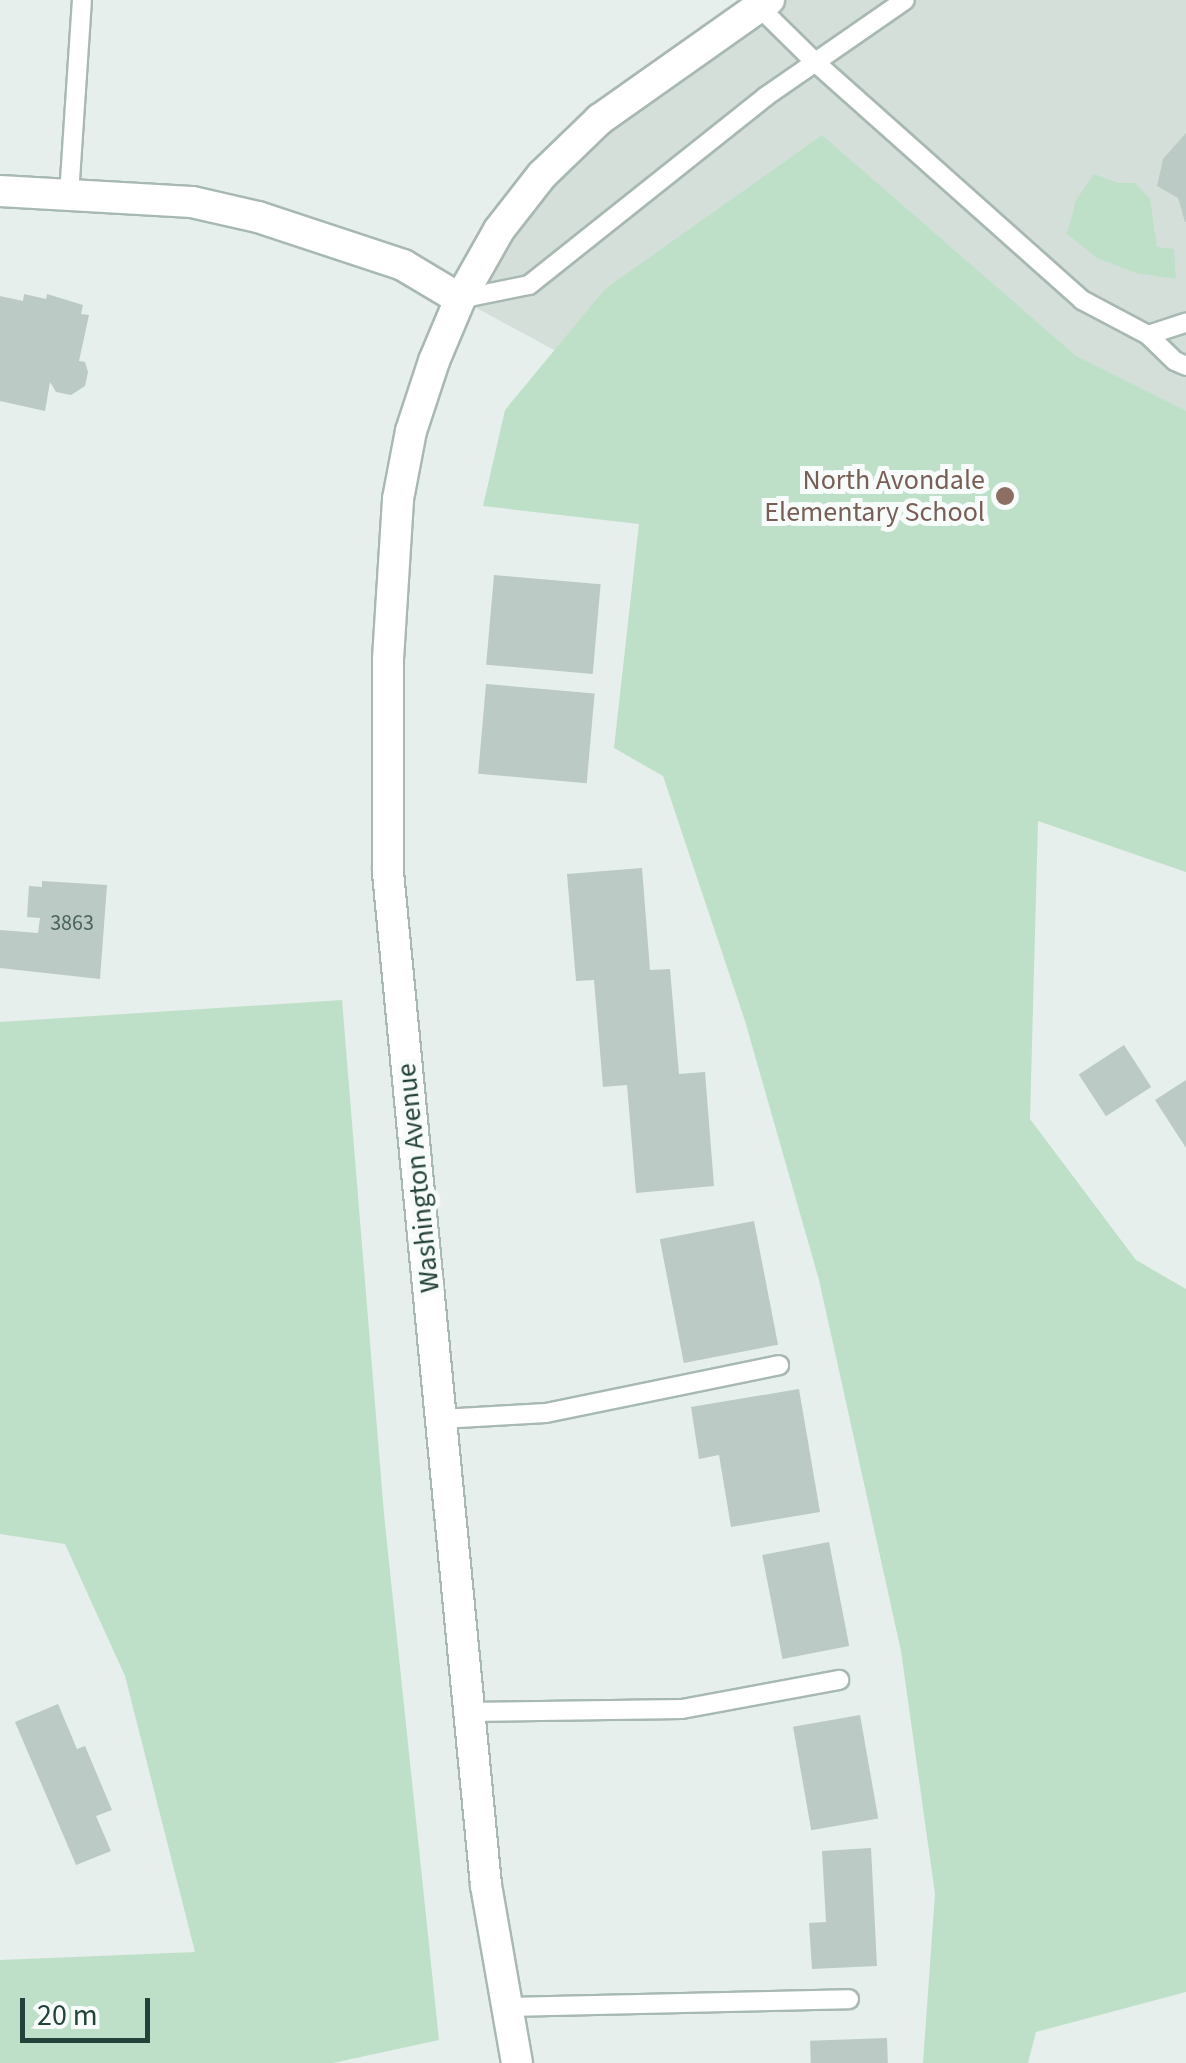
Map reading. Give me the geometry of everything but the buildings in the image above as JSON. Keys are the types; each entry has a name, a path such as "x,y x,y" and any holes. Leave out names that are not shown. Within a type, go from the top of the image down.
{"street":[{"name":"Washington Avenue","path":"516,2063 486,1885 388,872 388,659 398,499 411,432 460,298 498,230 542,175 600,120 764,3"},
{"path":"0,191 192,202 258,217 404,264 460,298"}],"lane":[{"path":"70,195 82,0"},
{"path":"460,298 530,285 814,62 904,0"},
{"path":"764,3 814,62 1082,300 1148,335 1174,362 1186,366"},
{"path":"1148,335 1186,323"},
{"path":"441,1419 546,1413 778,1365"},
{"path":"469,1712 682,1709 839,1680"},
{"path":"506,2007 850,1999"}],"shaded area":[{"name":"North Avondale Elementary School","path":"769,0 1186,0 1186,693 460,299 542,175"}],"green space":[{"path":"822,135 1076,356 1186,411 1186,872 1038,821 1030,1119 1136,1260 1186,1289 1186,1992 1036,2032 1028,2063 923,2063 935,1894 901,1651 819,1280 745,1021 663,776 614,748 639,524 483,506 505,410 605,289"},
{"path":"1094,174 1118,183 1135,183 1150,199 1157,247 1174,249 1176,279 1136,273 1097,258 1067,234 1076,200"},
{"path":"342,1000 384,1514 439,2040 333,2063 0,2063 0,1960 195,1952 125,1676 65,1544 0,1534 0,1022"}],"place":[{"name":"North Avondale Elementary School","path":"1005,496"}]}
